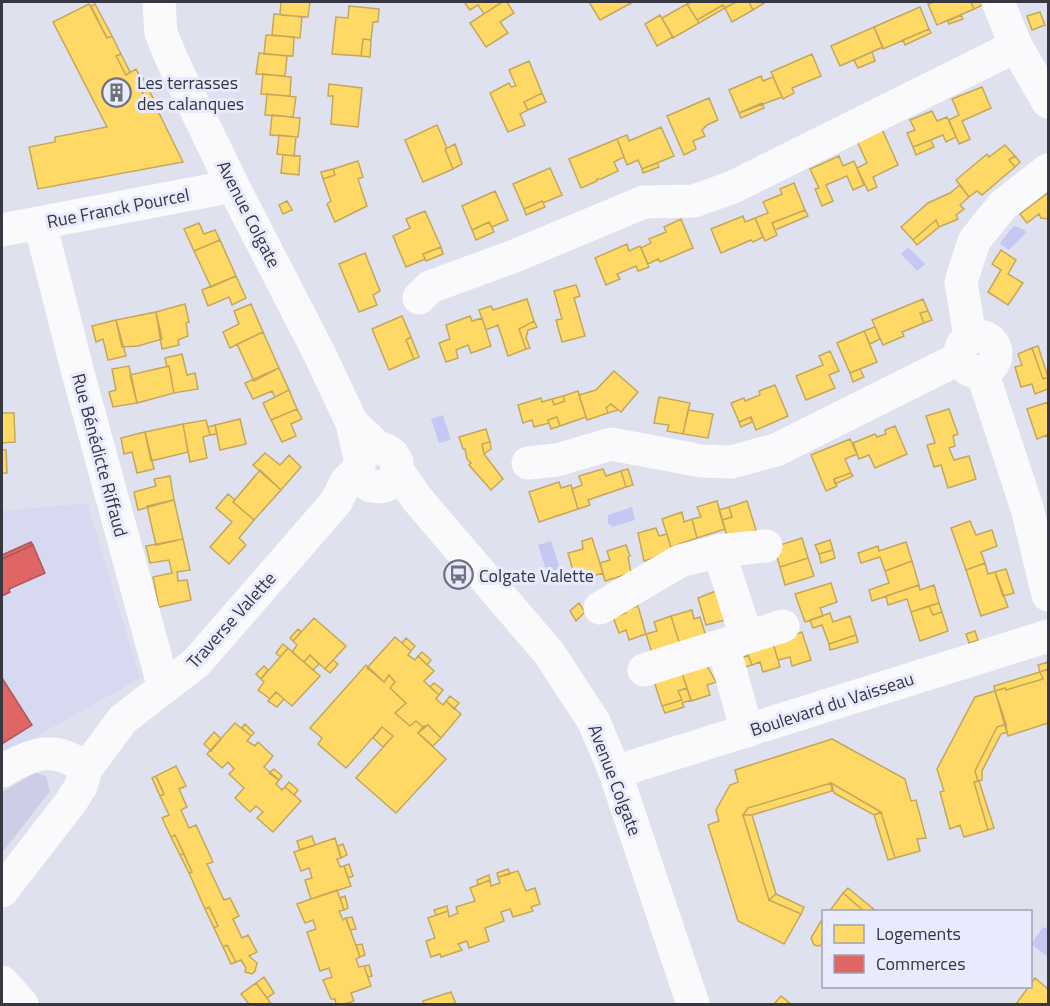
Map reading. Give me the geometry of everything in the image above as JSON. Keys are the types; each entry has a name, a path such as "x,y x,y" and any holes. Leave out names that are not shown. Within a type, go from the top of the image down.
{"street":[{"name":"Avenue Colgate","path":"159,2 161,33 234,186 320,353 375,470 418,500 549,653 594,722 615,772 693,1005"},
{"path":"998,2 1016,46 1048,102"},
{"path":"419,298 430,287 517,255 644,202 694,201 733,187 1016,46"},
{"path":"1048,170 1003,205 974,241 961,282 971,356 984,381 1027,508 1048,595"},
{"name":"Rue Franck Pourcel","path":"2,230 234,186"},
{"name":"Rue Bénédicte Riffaud","path":"40,223 115,515 160,677 165,686"},
{"path":"528,463 557,460 611,444 702,460 731,462 776,450 971,356"},
{"name":"Traverse Valette","path":"2,891 71,801 81,786 86,769 123,719 196,663 336,502 375,470"},
{"path":"600,608 680,561 719,551 766,546"},
{"path":"719,551 735,641 747,731"},
{"path":"644,670 783,626"},
{"name":"Boulevard du Vaisseau","path":"615,772 1048,636"},
{"path":"2,771 22,759 51,753 67,757 86,769"},
{"path":"2,982 22,1005"}],"shaded area":[{"path":"87,503 140,678 2,756 2,511"},
{"path":"35,773 46,776 50,791 2,853 2,792"}],"water":[{"path":"1014,226 1025,230 1026,233 1009,250 1000,244"},
{"path":"908,247 925,264 917,271 901,254"},
{"path":"443,415 451,440 439,443 431,419"},
{"path":"632,507 635,520 612,527 608,524 608,515"},
{"path":"551,541 560,568 547,573 538,545"},
{"path":"1043,927 1048,929 1048,957 1032,945"}],"building: Logements":[{"path":"281,2 310,2 308,17 280,15"},
{"path":"464,2 502,2 484,14 478,5 470,10"},
{"path":"502,2 507,2 514,13 500,22 508,33 486,47 470,23"},
{"path":"589,2 633,2 600,20"},
{"path":"691,2 736,2 725,8 723,5 697,20 687,4"},
{"path":"736,2 749,2 753,10 732,22 725,8"},
{"path":"749,2 763,2 764,3 753,10"},
{"path":"971,2 974,9 937,25 928,4"},
{"path":"971,2 981,2 983,5 974,9"},
{"name":"Les terrasses des calanques","path":"89,4 107,38 112,36 121,54 116,56 126,75 136,69 141,79 137,81 149,106 154,103 183,162 38,189 29,147 55,142 55,137 107,127 53,22"},
{"path":"95,4 112,36 107,38 91,6"},
{"path":"687,4 699,23 673,38 662,18"},
{"path":"723,5 725,8 699,23 697,20"},
{"path":"349,6 379,9 378,22 373,22 371,40 363,39 361,56 332,54 336,17 348,18"},
{"path":"920,7 929,29 883,49 874,27"},
{"path":"1040,12 1045,25 1032,30 1027,16"},
{"path":"274,14 302,17 300,38 272,35"},
{"path":"660,15 673,37 657,46 645,24"},
{"path":"961,15 963,19 949,24 948,21"},
{"path":"874,27 883,47 840,66 831,46"},
{"path":"929,29 931,33 905,45 903,40"},
{"path":"266,35 294,37 293,56 264,54"},
{"path":"363,39 371,40 370,57 361,56"},
{"path":"872,52 875,61 858,68 854,60"},
{"path":"259,53 287,56 285,76 256,74"},
{"path":"121,54 130,72 126,75 116,56"},
{"path":"812,54 821,76 792,88 794,93 783,99 771,72"},
{"path":"529,61 542,93 524,102 528,110 520,114 525,125 508,132 490,93 509,83 511,87 516,86 509,70"},
{"path":"263,74 291,77 290,96 261,94"},
{"path":"761,76 763,81 773,77 782,97 739,113 729,90"},
{"path":"143,78 155,102 149,106 137,81"},
{"path":"329,84 362,88 358,127 331,124 333,96 328,96"},
{"path":"982,87 991,108 962,121 970,139 959,144 949,120 959,115 952,99"},
{"path":"542,93 546,102 528,110 524,102"},
{"path":"267,94 296,97 293,117 265,115"},
{"path":"709,98 718,120 702,130 705,136 693,141 696,149 684,155 667,116"},
{"path":"762,103 764,108 741,118 739,113"},
{"path":"932,111 937,121 947,117 956,137 946,142 943,135 913,147 907,133 915,130 910,120"},
{"path":"272,115 300,118 298,137 270,135"},
{"path":"437,125 453,169 423,182 405,140"},
{"path":"661,127 674,156 642,169 638,160 627,165 617,139 627,135 629,141"},
{"path":"882,129 898,165 873,177 877,187 868,191 857,168 867,163 857,141"},
{"path":"279,135 296,137 294,156 277,154"},
{"path":"617,139 624,157 614,162 618,171 581,188 569,159"},
{"path":"931,140 934,147 916,155 913,147"},
{"path":"455,144 462,164 453,169 445,149"},
{"path":"1005,145 1015,156 1009,160 1015,167 982,195 977,191 969,197 956,180 987,154 989,157"},
{"path":"283,155 300,156 299,175 281,173"},
{"path":"839,156 843,166 854,161 864,185 853,190 847,176 826,185 833,201 822,206 815,189 819,188 810,169"},
{"path":"1015,156 1020,162 1015,167 1009,160"},
{"path":"358,161 363,177 358,179 367,206 335,222 327,204 331,201 323,179 335,175 333,169"},
{"path":"657,163 659,167 643,173 642,169"},
{"path":"550,168 562,195 524,209 513,184"},
{"path":"333,169 335,175 323,179 321,172"},
{"path":"794,183 805,210 772,223 777,235 765,241 755,218 768,213 763,202 782,194 780,189"},
{"path":"960,185 969,197 960,205 964,209 956,215 958,219 939,227 936,220 913,240 901,227 928,203 950,193"},
{"path":"495,191 508,220 492,227 489,222 472,230 462,206"},
{"path":"1048,193 1048,219 1041,218 1039,214 1027,223 1020,214"},
{"path":"287,201 292,210 283,214 279,205"},
{"path":"542,201 545,207 526,215 524,209"},
{"path":"805,210 808,216 775,230 772,223"},
{"path":"425,211 441,247 423,254 425,259 406,267 393,236 410,228 406,219"},
{"path":"743,216 745,222 755,218 763,237 721,253 711,229"},
{"path":"681,219 693,248 660,262 658,259 648,264 641,248 651,243 649,239 666,232 664,227"},
{"path":"936,220 939,227 917,245 913,240"},
{"path":"489,222 494,232 476,240 472,230"},
{"path":"199,223 204,234 215,230 220,240 194,251 184,229"},
{"path":"220,240 236,276 211,287 194,251"},
{"path":"627,244 629,251 640,246 649,267 638,271 636,266 617,274 620,279 606,285 595,258"},
{"path":"441,247 443,254 426,261 423,254"},
{"path":"1001,250 1016,260 1008,274 1023,283 1008,305 988,292 1001,270 992,264"},
{"path":"365,253 380,291 373,295 377,305 359,312 339,264"},
{"path":"236,276 246,298 232,305 229,297 208,306 202,290"},
{"path":"576,285 580,296 574,298 585,336 562,342 556,320 562,319 554,291"},
{"path":"527,299 534,321 519,329 526,349 508,356 498,325 486,330 479,310 491,306 493,310"},
{"path":"923,299 928,311 920,313 924,323 902,332 904,336 883,345 872,320"},
{"path":"185,304 189,322 186,323 188,336 178,340 179,345 162,349 156,312"},
{"path":"251,304 263,332 230,348 223,332 239,324 234,311"},
{"path":"928,311 932,320 924,323 920,313"},
{"path":"156,312 162,339 138,346 122,347 116,320"},
{"path":"402,316 411,337 406,340 414,359 389,370 372,329"},
{"path":"470,316 472,321 482,318 491,346 471,353 468,345 456,350 458,358 446,362 439,343 450,339 446,325"},
{"path":"116,320 126,356 108,360 103,339 96,342 92,326"},
{"path":"534,321 537,327 528,330 526,338 530,348 526,349 519,329"},
{"path":"875,327 880,339 870,344 864,331"},
{"path":"864,331 877,362 850,373 837,343"},
{"path":"263,332 279,368 254,381 237,344"},
{"path":"411,337 419,357 414,359 406,340"},
{"path":"1038,346 1048,377 1043,379 1032,348"},
{"path":"1032,348 1043,379 1048,377 1048,389 1035,394 1032,384 1021,387 1015,367 1022,365 1018,354"},
{"path":"830,351 839,371 829,375 835,388 806,400 796,376 823,365 819,356"},
{"path":"182,354 187,375 195,373 198,389 174,393 169,366 167,367 165,358"},
{"path":"129,366 137,403 113,407 109,392 116,390 112,369"},
{"path":"169,366 174,393 137,403 130,375"},
{"path":"279,368 289,390 275,397 272,391 253,399 245,383"},
{"path":"860,369 864,377 853,382 850,373"},
{"path":"614,371 638,392 621,412 611,404 606,408 608,413 587,420 579,395 596,390"},
{"path":"775,385 788,416 756,430 751,417 739,422 731,403 760,395 759,391"},
{"path":"289,390 297,409 271,420 263,403"},
{"path":"578,391 586,417 560,426 557,417 548,420 549,423 534,427 532,420 523,423 518,405 541,398 542,402 552,399 554,405 565,401 563,396"},
{"path":"563,396 565,401 554,405 552,399"},
{"path":"659,397 690,403 683,434 667,431 669,425 654,423"},
{"path":"1048,402 1048,440 1047,435 1037,439 1027,409"},
{"path":"611,404 618,410 608,413 606,408"},
{"path":"297,409 302,419 291,424 296,436 282,442 271,420"},
{"path":"949,409 958,434 953,436 955,446 949,448 954,460 969,456 976,479 948,488 941,465 934,467 927,445 935,443 926,416"},
{"path":"688,410 713,414 708,438 683,434"},
{"path":"2,413 14,413 15,442 2,443"},
{"path":"557,417 560,426 551,429 548,420"},
{"path":"751,417 752,422 741,427 739,422"},
{"path":"240,419 246,444 220,450 215,425"},
{"path":"206,420 210,435 203,437 207,458 190,462 183,424"},
{"path":"183,424 188,452 151,461 145,432"},
{"path":"215,425 217,434 210,435 208,427"},
{"path":"895,426 907,454 875,468 869,455 859,459 853,443 875,434 877,437 886,434 885,430"},
{"path":"486,429 490,442 482,444 484,454 503,479 491,490 469,465 471,463 467,459 459,437"},
{"path":"145,432 154,469 137,473 132,452 124,454 121,438"},
{"path":"850,439 857,454 845,459 851,473 834,479 837,486 826,491 811,455"},
{"path":"490,442 491,449 484,454 482,444"},
{"path":"2,450 6,450 7,473 2,473"},
{"path":"265,453 280,465 289,455 301,467 281,490 253,465"},
{"path":"603,469 606,476 621,471 626,487 588,500 590,505 578,509 572,489 582,485 579,476"},
{"path":"628,469 633,485 626,487 621,471"},
{"path":"260,470 281,490 254,520 233,502"},
{"path":"851,473 853,476 835,484 834,479"},
{"path":"170,476 174,500 138,510 134,492 156,486 154,479"},
{"path":"559,482 561,488 571,485 578,509 539,522 529,492"},
{"path":"228,494 235,500 233,502 254,520 239,538 246,545 229,564 210,547 232,522 216,508"},
{"path":"174,500 183,539 156,545 147,506"},
{"path":"717,501 725,529 697,538 692,519 701,517 697,507"},
{"path":"747,501 756,530 728,539 722,520 732,517 729,507"},
{"path":"729,507 732,517 722,520 719,510"},
{"path":"682,512 684,522 692,519 697,538 671,547 662,519"},
{"path":"970,521 976,535 992,530 997,546 981,552 985,563 966,570 951,528"},
{"path":"656,528 659,536 667,534 672,552 644,561 638,533"},
{"path":"592,538 603,573 576,581 568,553 583,549 582,541"},
{"path":"802,538 808,558 780,567 774,547"},
{"path":"183,539 190,570 177,572 178,581 187,580 191,600 159,607 153,577 172,573 169,560 150,563 146,546"},
{"path":"830,540 833,550 819,554 815,545"},
{"path":"906,542 912,561 885,571 880,557 861,563 858,553 878,546 879,551"},
{"path":"626,545 630,556 628,557 631,573 605,581 600,563 610,560 607,551"},
{"path":"833,550 835,558 821,563 819,554"},
{"path":"808,558 814,576 785,585 780,567"},
{"path":"912,561 919,585 872,601 869,590 889,583 885,571"},
{"path":"985,563 988,574 995,572 1008,607 981,616 966,570"},
{"path":"1006,569 1014,593 1003,596 995,572"},
{"path":"831,583 837,602 820,608 823,616 805,622 795,594"},
{"path":"919,585 920,590 934,585 939,603 911,612 907,599 888,605 886,596"},
{"path":"716,591 733,618 706,625 698,598"},
{"path":"579,603 585,612 576,621 570,611"},
{"path":"939,603 942,612 933,615 929,606"},
{"path":"638,606 646,634 629,640 626,630 619,633 613,617"},
{"path":"929,606 933,615 942,612 948,631 920,641 911,612"},
{"path":"692,610 694,619 700,617 706,636 680,645 671,616"},
{"path":"830,613 833,622 850,616 856,635 829,644 822,625 813,628 810,620"},
{"path":"671,616 680,645 652,653 646,634 657,631 654,622"},
{"path":"314,618 346,646 325,669 310,655 304,662 292,652 297,645 293,641"},
{"path":"298,629 301,632 293,641 290,638"},
{"path":"975,631 978,640 969,643 966,634"},
{"path":"802,632 811,660 792,666 790,657 778,660 773,643"},
{"path":"856,635 858,642 830,650 829,644"},
{"path":"395,637 411,651 408,655 415,660 418,656 434,671 424,681 439,695 436,699 443,705 446,701 461,714 441,738 428,725 423,727 416,721 410,726 395,713 406,703 390,688 395,682 389,675 384,682 367,668"},
{"path":"406,638 415,646 411,651 402,643"},
{"path":"772,640 780,667 763,672 760,662 752,665 746,649"},
{"path":"283,644 288,648 280,657 276,653"},
{"path":"288,648 320,676 292,706 276,692 270,699 258,690 264,682 261,679"},
{"path":"422,652 431,660 427,665 418,656"},
{"path":"310,655 319,664 313,670 304,662"},
{"path":"748,655 752,665 745,667 742,658"},
{"path":"333,660 338,664 330,673 325,669"},
{"path":"1048,662 1048,669 1040,672 1038,665"},
{"path":"366,665 384,682 389,675 395,682 390,688 406,703 395,713 410,726 416,721 423,727 418,733 446,759 396,813 356,778 393,736 382,727 346,768 318,744 322,738 310,728"},
{"path":"264,666 268,670 261,679 256,674"},
{"path":"707,666 716,682 707,685 710,695 691,701 682,673"},
{"path":"1048,669 1048,723 1008,736 995,691 1043,679 1040,672"},
{"path":"1040,672 1043,679 995,691 994,686"},
{"path":"682,673 687,688 678,691 682,700 662,706 653,678"},
{"path":"434,683 443,690 439,695 430,687"},
{"path":"687,688 691,700 682,703 684,707 665,713 662,706 682,700 678,691"},
{"path":"995,691 1006,724 997,727 975,771 978,781 974,782 988,830 964,837 960,825 950,829 940,792 944,791 937,769 975,697"},
{"path":"276,692 284,699 277,707 268,701"},
{"path":"450,696 459,703 454,709 446,701"},
{"path":"235,723 251,736 247,741 255,746 258,742 273,756 264,767 279,780 276,784 282,790 285,787 301,801 273,832 257,818 263,812 256,806 250,812 235,798 244,788 229,774 234,769 228,762 222,768 207,754"},
{"path":"245,724 254,733 251,736 242,728"},
{"path":"1006,724 1007,732 1001,734 982,771 982,780 978,781 975,771 997,727"},
{"path":"428,725 441,738 433,746 418,733"},
{"path":"382,727 393,736 383,747 373,738"},
{"path":"214,732 221,739 211,751 204,744"},
{"path":"832,739 905,779 911,801 916,800 926,838 917,839 920,851 895,858 881,812 831,783 748,808 743,815 769,900 801,914 784,944 738,921 708,825 719,821 716,810 730,785 738,782 735,770"},
{"path":"176,766 186,786 179,789 187,807 181,810 189,828 196,825 213,862 207,864 224,900 230,898 239,916 233,919 242,938 248,935 257,952 249,956 257,963 252,974 245,972 246,968 241,960 236,962 227,945 223,947 214,928 218,926 209,907 205,909 189,873 192,872 175,835 171,837 162,818 169,815 160,796 164,794 156,776"},
{"path":"274,769 282,776 279,780 269,773"},
{"path":"156,776 164,794 160,796 152,778"},
{"path":"979,781 994,828 988,830 974,782"},
{"path":"289,782 298,790 294,795 285,787"},
{"path":"831,783 881,812 874,815 834,793"},
{"path":"831,783 832,791 752,815 743,815 748,808"},
{"path":"881,812 895,858 888,860 874,815"},
{"path":"743,815 752,815 776,894 769,900"},
{"path":"175,835 184,854 180,855 171,837"},
{"path":"312,836 315,845 300,850 297,841"},
{"path":"335,838 341,858 337,859 340,867 344,866 351,886 311,899 305,880 312,878 309,868 301,871 294,852"},
{"path":"343,844 347,855 341,858 338,846"},
{"path":"184,854 192,872 189,873 180,855"},
{"path":"349,864 353,876 348,878 344,866"},
{"path":"508,869 510,874 498,877 497,873"},
{"path":"518,871 526,891 535,888 540,904 531,907 533,911 513,917 510,909 501,912 504,921 485,928 489,941 469,948 467,941 458,944 462,950 441,957 440,954 431,957 426,941 435,938 428,918 448,911 449,917 458,913 456,907 475,901 470,888 490,880 491,886 500,883 498,877"},
{"path":"489,875 490,880 478,885 477,880"},
{"path":"848,888 875,910 863,910 843,893"},
{"path":"337,890 344,910 339,911 343,920 346,918 360,957 356,959 359,967 364,966 371,986 351,993 354,1001 344,1004 336,1004 335,999 331,999 323,980 332,977 329,968 320,971 307,932 316,929 313,920 305,923 297,904"},
{"path":"843,893 863,910 830,910"},
{"path":"776,894 804,907 801,914 769,900"},
{"path":"345,896 348,908 344,910 340,898"},
{"path":"447,906 448,911 436,915 434,910"},
{"path":"209,907 218,926 214,928 205,909"},
{"path":"352,917 356,929 350,930 346,918"},
{"path":"821,921 822,945 814,945 811,938"},
{"path":"362,944 365,955 360,957 356,945"},
{"path":"227,945 236,962 231,964 223,947"},
{"path":"369,965 372,976 368,977 364,966"},
{"path":"264,977 274,993 267,998 256,983"},
{"path":"1035,978 1048,989 1048,1004 1016,1004 1028,988 1032,988"},
{"path":"256,983 271,1004 249,1004 241,994"},
{"path":"451,992 456,1004 424,1004 423,1001"},
{"path":"781,996 791,1004 774,1004"}],"building: Commerces":[{"path":"31,542 33,545 2,559 2,555"},
{"path":"33,545 45,573 9,589 10,592 2,596 2,559"},
{"path":"2,678 32,725 2,744"}],"place":[{"name":"Les terrasses des calanques","path":"116,92"},
{"name":"Colgate Valette","path":"458,575"}]}
